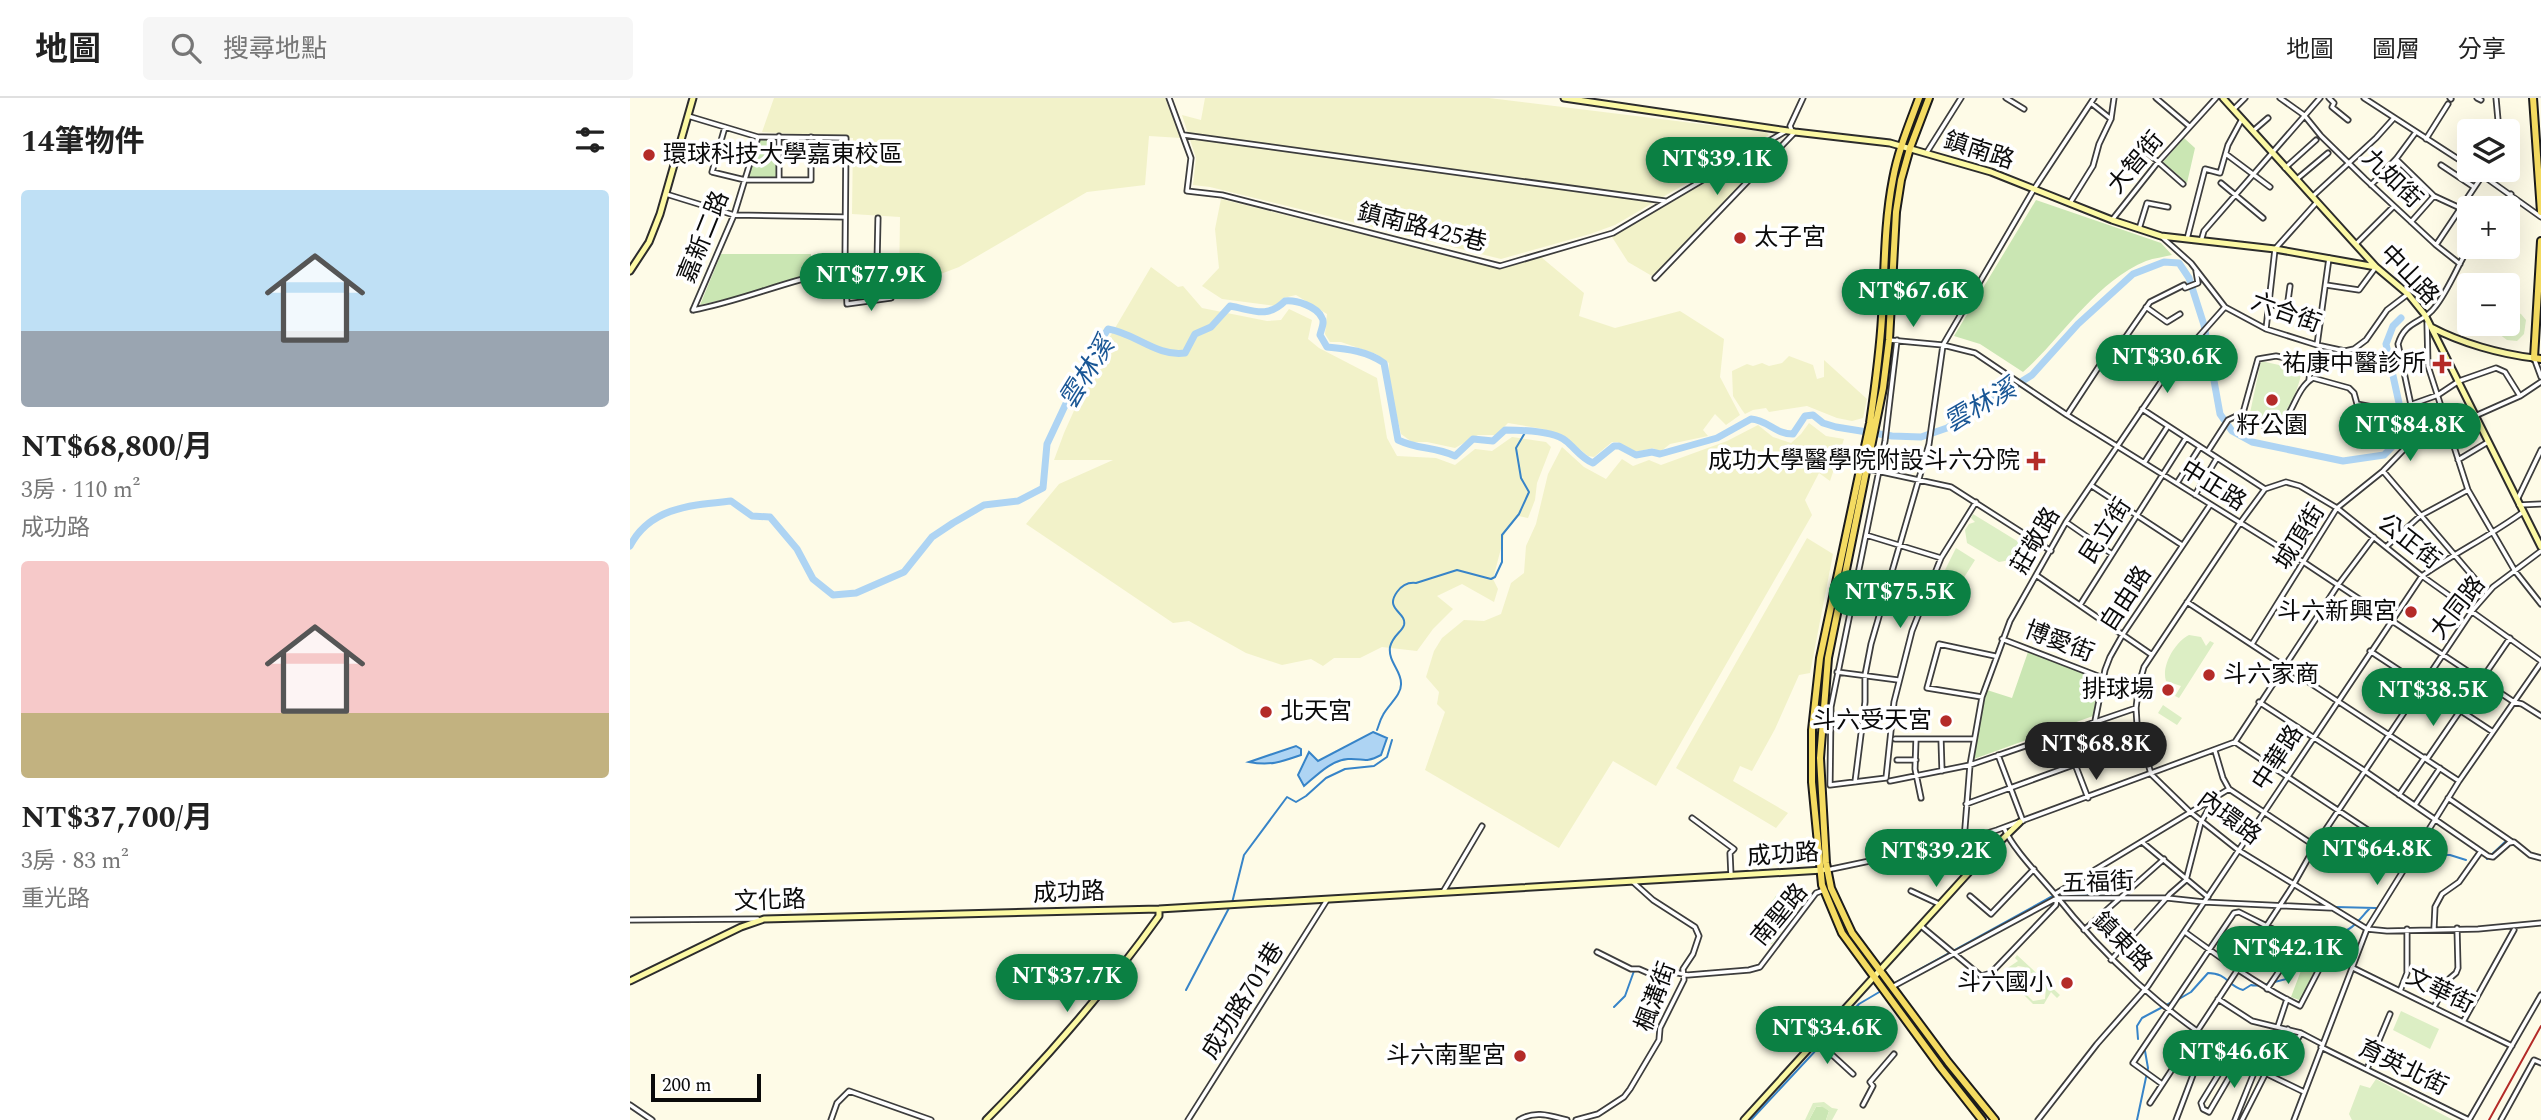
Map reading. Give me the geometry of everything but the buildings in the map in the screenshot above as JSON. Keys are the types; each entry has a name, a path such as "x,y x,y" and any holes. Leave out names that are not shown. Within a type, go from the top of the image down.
{"main road":[{"path":"1874,424 1888,210 1901,145 1919,98"},
{"path":"1928,98 1909,148 1896,212 1889,341 1871,438 1850,513 1820,658 1812,730 1812,782 1827,889 1842,933 1873,978 1982,1120"},
{"path":"2536,104 2541,212"},
{"path":"1888,210 1896,212"},
{"path":"2537,358 2541,241"},
{"path":"1824,870 1826,785 1820,758 1828,658 1868,469 1871,438"},
{"path":"1850,513 1858,515"},
{"path":"1817,688 1825,688"},
{"path":"1827,889 1852,933 1995,1120"}],"street":[{"path":"630,271 653,233 693,98"},
{"path":"1169,98 1184,135 1667,201"},
{"name":"鎮南路","path":"1564,98 1901,145 1991,172 2112,220 2161,236 2275,249 2376,267"},
{"path":"1655,278 1792,131 1790,126 1802,98"},
{"path":"1927,152 1961,98"},
{"path":"2006,98 2024,109"},
{"path":"2070,203 2093,166 2099,144 2111,119 2114,98"},
{"path":"2156,98 2190,127"},
{"name":"大智街","path":"2112,220 2158,162 2216,98"},
{"name":"中山路","path":"2223,98 2376,267 2408,294 2426,316 2541,549"},
{"path":"2234,110 2245,98"},
{"name":"九如街","path":"2280,98 2304,115 2321,136 2371,185 2460,264"},
{"path":"2201,241 2204,232 2252,173 2320,98"},
{"path":"2329,98 2334,103 2332,107 2348,120"},
{"path":"2364,98 2457,158"},
{"path":"2496,98 2498,119"},
{"path":"1855,782 1865,702 1865,675 1882,601 1929,444 1943,345 2034,189 2093,100 2111,119"},
{"path":"2426,139 2448,104"},
{"path":"688,116 758,137 846,138 844,217 847,304 891,298"},
{"path":"2187,239 2205,169 2221,173 2228,145 2242,118"},
{"path":"2253,131 2267,118"},
{"path":"2311,197 2350,163 2393,118"},
{"path":"725,127 712,172 745,180 811,180 811,137"},
{"name":"鎮南路425巷","path":"1184,135 1191,158 1187,191 1222,195 1500,266 1613,233 1792,131"},
{"path":"2371,185 2396,159 2416,132"},
{"path":"779,136 779,180"},
{"name":"嘉新二路","path":"758,137 734,215 693,310 725,304 761,290 813,276 846,271"},
{"path":"2285,168 2316,140"},
{"path":"2226,153 2270,187"},
{"path":"2296,180 2328,153"},
{"path":"2149,155 2183,184"},
{"path":"2396,159 2434,196 2457,207"},
{"path":"2441,165 2474,187"},
{"path":"2468,196 2477,182"},
{"path":"2493,182 2541,217"},
{"path":"2221,183 2263,218"},
{"path":"666,194 734,215 844,217"},
{"path":"2411,222 2434,196"},
{"path":"2266,329 2275,249 2317,202"},
{"path":"2139,229 2147,203 2168,206"},
{"path":"2356,244 2394,206"},
{"path":"2436,245 2457,213"},
{"path":"846,271 877,263 878,218"},
{"name":"六合街","path":"2161,236 2196,271 2225,307 2266,329 2317,345 2345,351 2354,349 2366,340 2387,310 2408,294"},
{"path":"2317,345 2329,258"},
{"name":"城頂街","path":"2252,645 2337,508 2383,471 2412,440 2414,433 2411,405 2398,344 2404,329 2434,310 2464,259"},
{"path":"2326,285 2359,290 2376,267"},
{"path":"2125,338 2146,307 2184,285 2185,288 2197,283 2196,271"},
{"path":"2268,304 2287,308 2290,286"},
{"path":"2146,307 2167,322 2180,314"},
{"name":"莊敬路","path":"1964,840 1974,739 1982,697 2002,639 2066,522 2169,370 2225,307"},
{"path":"2426,316 2428,366 2469,490 2515,571 2541,604"},
{"path":"2431,327 2490,349 2537,358 2541,380 2520,396 2475,416"},
{"path":"2067,415 2117,339 2125,338 2169,370"},
{"name":"中正路","path":"1880,339 1943,345 1975,353 2067,415 2305,563 2514,702 2541,716"},
{"path":"1897,340 1888,425 1831,707 1826,785 1888,780 1970,765 2136,708"},
{"path":"2208,451 2227,422 2243,413 2258,359 2276,356 2311,363 2309,380 2283,423 2277,428 2266,427 2243,413"},
{"path":"2309,380 2316,378 2349,388 2354,393 2357,404 2393,411 2438,396 2459,381 2496,368 2505,372 2520,396"},
{"path":"2142,409 2266,489 2240,523 2144,667 2136,708 2151,774"},
{"path":"2144,463 2168,426"},
{"name":"民立街","path":"2080,605 2186,438"},
{"path":"2458,460 2488,442"},
{"path":"2177,484 2200,447"},
{"path":"2541,450 2518,502 2541,504"},
{"path":"2195,495 2217,458"},
{"path":"1868,469 1951,487 2051,551"},
{"path":"2383,471 2487,593"},
{"name":"公正街","path":"2266,489 2286,482 2300,486 2337,508 2422,576 2541,662"},
{"path":"2092,486 2182,545"},
{"path":"2387,546 2420,516 2469,490"},
{"path":"1888,780 1894,702 1912,631 1941,558 1976,502"},
{"name":"自由路","path":"2095,721 2110,657 2210,505"},
{"name":"中華路","path":"2038,1120 2145,989 2422,576 2453,555 2494,533 2523,512"},
{"path":"2066,522 2112,554"},
{"path":"1865,535 1941,558"},
{"path":"1744,1120 2005,831 2021,822 2235,742 2338,585 2374,537"},
{"name":"大同路","path":"2150,1103 2268,925 2315,846 2472,611 2487,593 2541,549"},
{"path":"2036,575 2152,655"},
{"path":"2187,602 2459,781"},
{"path":"2399,795 2510,638"},
{"name":"博愛街","path":"2002,639 2103,678"},
{"path":"1982,697 1927,688 1939,644 1995,656"},
{"path":"2370,652 2493,732"},
{"path":"2294,1120 2367,929 2459,781 2541,662"},
{"path":"1837,672 1898,680"},
{"path":"2259,702 2491,857 2512,842"},
{"path":"2063,733 2088,798"},
{"path":"1895,739 1974,739"},
{"path":"1916,739 1916,776 1921,798"},
{"path":"1941,739 1942,771"},
{"path":"1966,804 2142,740"},
{"path":"2235,742 2410,858"},
{"path":"2215,750 2228,789 2315,846"},
{"path":"1998,755 2021,822"},
{"path":"1897,760 1916,760"},
{"path":"2415,805 2440,768"},
{"name":"內環路","path":"2151,774 2189,811 2238,850 2367,929"},
{"path":"1920,925 1981,976 1987,976 2056,905 2056,896 2228,789"},
{"path":"2111,960 2186,880 2201,821 2216,796"},
{"path":"2448,799 2530,855 2541,858"},
{"path":"1692,818 1734,849 1730,853 1731,876"},
{"path":"1443,892 1482,826"},
{"name":"成功路","path":"910,915 1159,909 1824,870 2005,831"},
{"name":"鎮東路","path":"2005,831 2111,960 2197,1032 2231,1054 2304,1092"},
{"path":"2142,842 2164,859 2206,900"},
{"path":"2434,928 2435,907 2442,894 2459,882 2481,851"},
{"path":"2084,930 2164,859"},
{"path":"1970,896 1991,914 2034,869"},
{"name":"楓溝街","path":"1576,1120 1598,1114 1624,1097 1630,1089 1659,1040 1660,1028 1684,980 1682,974 1693,954 1699,933 1633,882"},
{"name":"南聖路","path":"1597,952 1627,968 1639,969 1655,976 1673,972 1682,974 1749,971 1760,967 1816,893 1827,889"},
{"path":"1911,891 1940,904"},
{"name":"五福街","path":"1884,991 2056,896 2168,897 2330,906"},
{"name":"成功路701巷","path":"1188,1120 1327,900"},
{"path":"986,1120 1059,1044 1094,1002 1159,916 1159,909"},
{"path":"2162,1084 2133,1063 2166,1008 2175,1002 2210,951 2236,912 2268,925 2326,956 2301,1006 2264,987 2210,951 2185,932"},
{"name":"文化路","path":"630,920 910,915"},
{"path":"630,981 764,919"},
{"path":"2367,929 2387,931 2541,923"},
{"path":"2434,1007 2458,968 2457,928"},
{"path":"2400,990 2407,973 2407,929"},
{"path":"2463,1022 2514,930"},
{"path":"2264,987 2273,981 2300,942"},
{"name":"文華街","path":"2353,968 2512,1046"},
{"path":"2469,1120 2541,995"},
{"name":"育英北街","path":"2218,999 2252,1021 2301,1033 2469,1120"},
{"path":"2278,1026 2287,999"},
{"path":"2367,1069 2390,1014"},
{"path":"2242,1120 2288,1029"},
{"path":"2285,1062 2301,1033"},
{"path":"2176,1120 2207,1038"},
{"path":"1817,1041 1853,1074"},
{"path":"1863,1105 1873,1086 1870,1082 1894,1054"},
{"path":"2231,1054 2202,1103 2203,1109 2209,1112 2240,1059"},
{"path":"2501,1120 2534,1060 2541,1063"},
{"path":"2235,1120 2256,1068"},
{"path":"831,1120 837,1103 849,1091 864,1094 931,1120"},
{"path":"630,1105 652,1120"},
{"path":"1519,1120 1528,1114 1556,1115 1567,1120"}],"green space":[{"path":"774,98 1165,98 1181,138 1149,136 1145,185 1087,192 959,267 899,290 900,217 852,214 853,138 762,132"},
{"path":"1205,98 1489,98 1766,132 1769,135 1615,225 1501,259 1193,185 1196,158 1182,115 1201,120"},
{"path":"2184,138 2195,148 2187,183 2163,162"},
{"path":"760,139 778,139 777,178 748,178"},
{"path":"1759,151 1766,159 1652,276 1628,262 1612,237"},
{"path":"1221,199 1502,269 1541,257 1584,293 1579,316 1615,328 1680,311 1724,339 1720,377 1740,415 1726,425 1715,414 1703,430 1708,436 1670,444 1660,452 1653,448 1630,453 1618,442 1612,442 1594,457 1588,456 1564,436 1508,423 1496,435 1478,435 1455,448 1412,442 1401,434 1388,379 1389,363 1376,354 1341,342 1330,342 1325,334 1327,314 1296,295 1283,298 1275,306 1222,299 1202,286 1219,268 1215,229"},
{"path":"2036,200 2161,243 2172,255 2146,261 2110,283 2023,372 1980,344 1954,336"},
{"path":"721,254 811,254 811,279 700,305"},
{"path":"1151,267 1178,287 1183,286 1202,308 1267,321 1281,320 1289,309 1312,320 1308,339 1319,348 1377,378 1387,438 1397,456 1436,458 1455,465 1475,449 1492,451 1512,437 1546,442 1551,447 1537,483 1535,500 1528,518 1518,516 1505,533 1493,579 1498,589 1494,602 1462,584 1437,596 1453,609 1433,629 1417,651 1382,647 1360,658 1334,658 1323,666 1311,659 1282,665 1246,653 1189,621 1173,623 1026,524 1059,484 1113,460 1054,460 1098,357"},
{"path":"2521,314 2526,320 2524,334 2517,341 2507,340 2502,336 2520,336"},
{"path":"1789,356 1813,365 1817,379 1824,377 1824,360 1867,399 1863,418 1852,421 1837,418 1807,406 1769,412 1766,408 1745,414 1733,396 1732,371 1747,364 1753,366 1762,363 1769,366 1782,363"},
{"name":"籽公園","path":"2261,361 2302,370 2292,401 2283,415 2271,425 2250,413"},
{"path":"1809,423 1826,436 1844,439 1830,481 1819,473 1805,500 1812,515 1656,786 1613,761 1559,848 1425,770 1445,712 1437,704 1439,692 1426,677 1434,651 1442,638 1464,620 1484,621 1501,614 1511,583 1524,573 1526,546 1536,524 1548,474 1562,447 1584,467 1606,479 1622,459 1633,466 1649,460 1661,465 1727,441 1758,425 1773,437 1791,443"},
{"path":"1973,514 2022,544 2019,550 2014,548 2010,560 1999,562 1967,543 1965,530 1969,524 1975,522 1971,518"},
{"path":"1807,538 1833,554 1810,673 1799,675 1775,729 1752,771 1740,766 1733,781 1788,813 1776,828 1676,768"},
{"path":"1956,548 1975,560 1948,603 1933,594"},
{"path":"2189,635 2201,637 2206,646 2210,641 2214,643 2179,698 2175,696 2181,686 2166,681 2166,668 2174,649"},
{"path":"2028,652 2099,678 2093,716 1971,760 1987,690 2012,698"},
{"path":"2163,705 2182,718 2177,725 2158,713"},
{"path":"1999,837 1974,868 1961,848"},
{"path":"1779,892 1800,906 1772,944 1751,929"},
{"path":"2017,955 2060,995 2057,998 2051,992 2044,1004 2033,1004 2006,977 2006,969 2018,961 2015,958","holes":["2018,966 2024,967 2046,987 2045,999 2033,1001 2012,981 2011,971"]},
{"path":"2305,960 2320,966 2302,1001 2291,997"},
{"path":"2401,1011 2439,1029 2430,1049 2393,1030"},
{"path":"2376,1079 2453,1120 2352,1120 2349,1114 2360,1085 2370,1088"},
{"path":"1824,1102 1838,1109 1832,1120 1826,1120 1829,1111 1821,1106 1816,1107 1809,1120 1805,1120 1813,1103"},
{"path":"1824,1106 1829,1111 1826,1120 1809,1120 1816,1107"}],"water":[{"path":"1373,732 1387,738 1381,755 1367,760 1348,759 1336,762 1304,786 1298,775 1309,752 1318,761"},
{"path":"1296,746 1301,749 1301,755 1287,760 1263,764 1249,762"}],"waterway":[{"name":"雲林溪","path":"630,546 638,533 649,523 673,510 731,501 752,516 770,517 797,549 813,579 833,595 856,593 904,572 932,537 984,505 1018,501 1043,488 1047,444 1078,378 1108,329 1165,352 1185,353 1195,334 1211,327 1230,306 1266,312 1285,301 1306,305 1316,310 1322,318 1320,335 1327,347 1364,353 1384,363 1398,440 1455,456 1473,439 1493,441 1505,430 1537,432 1561,438 1593,463 1614,446 1636,455 1652,452 1660,454 1717,438 1751,419 1781,432 1793,434 1805,416 1813,415 1823,423 1836,427 1892,436 1921,437 1947,428 2032,375 2078,324 2133,274 2164,262 2179,263 2189,278 2204,325 2220,414 2232,431 2252,442 2343,461 2384,455 2400,439 2399,403 2386,344 2393,326 2401,318"},
{"path":"1377,730 1401,687 1390,652 1393,639 1404,625 1402,617 1394,607 1394,598 1405,584 1457,570 1491,579 1495,577 1502,562 1502,535 1519,514 1529,492 1521,478 1516,448 1526,431"},
{"path":"1232,903 1244,855 1287,797 1296,802 1326,778 1345,769 1374,766 1387,757 1392,740"},
{"path":"2487,859 2506,841"},
{"path":"2431,855 2450,855 2466,860"},
{"path":"1886,988 2051,897 2112,896"},
{"path":"2335,907 2376,908"},
{"path":"1186,990 1229,908"},
{"path":"2309,945 2315,932 2343,932 2356,924 2370,908"},
{"path":"2179,999 2191,992 2208,973 2219,975 2243,990 2251,985 2288,979 2307,949"},
{"path":"1614,1007 1625,996 1634,971"},
{"path":"1751,1120 1859,1004 1881,991"},
{"path":"2138,1039 2137,1026 2142,1018 2174,1001"},
{"path":"2137,1120 2148,1068 2145,1051"}],"railway":[{"path":"2489,1120 2541,1026"}],"place":[{"name":"環球科技大學嘉東校區","path":"649,155"},
{"name":"太子宮","path":"1740,238"},
{"name":"祐康中醫診所","path":"2442,364"},
{"name":"籽公園","path":"2272,400"},
{"name":"成功大學醫學院附設斗六分院","path":"2036,461"},
{"name":"斗六新興宮","path":"2411,612"},
{"name":"斗六家商","path":"2209,675"},
{"name":"排球場","path":"2168,690"},
{"name":"北天宮","path":"1266,712"},
{"name":"斗六受天宮","path":"1946,721"},
{"name":"斗六國小","path":"2067,983"},
{"name":"斗六南聖宮","path":"1520,1056"}]}
